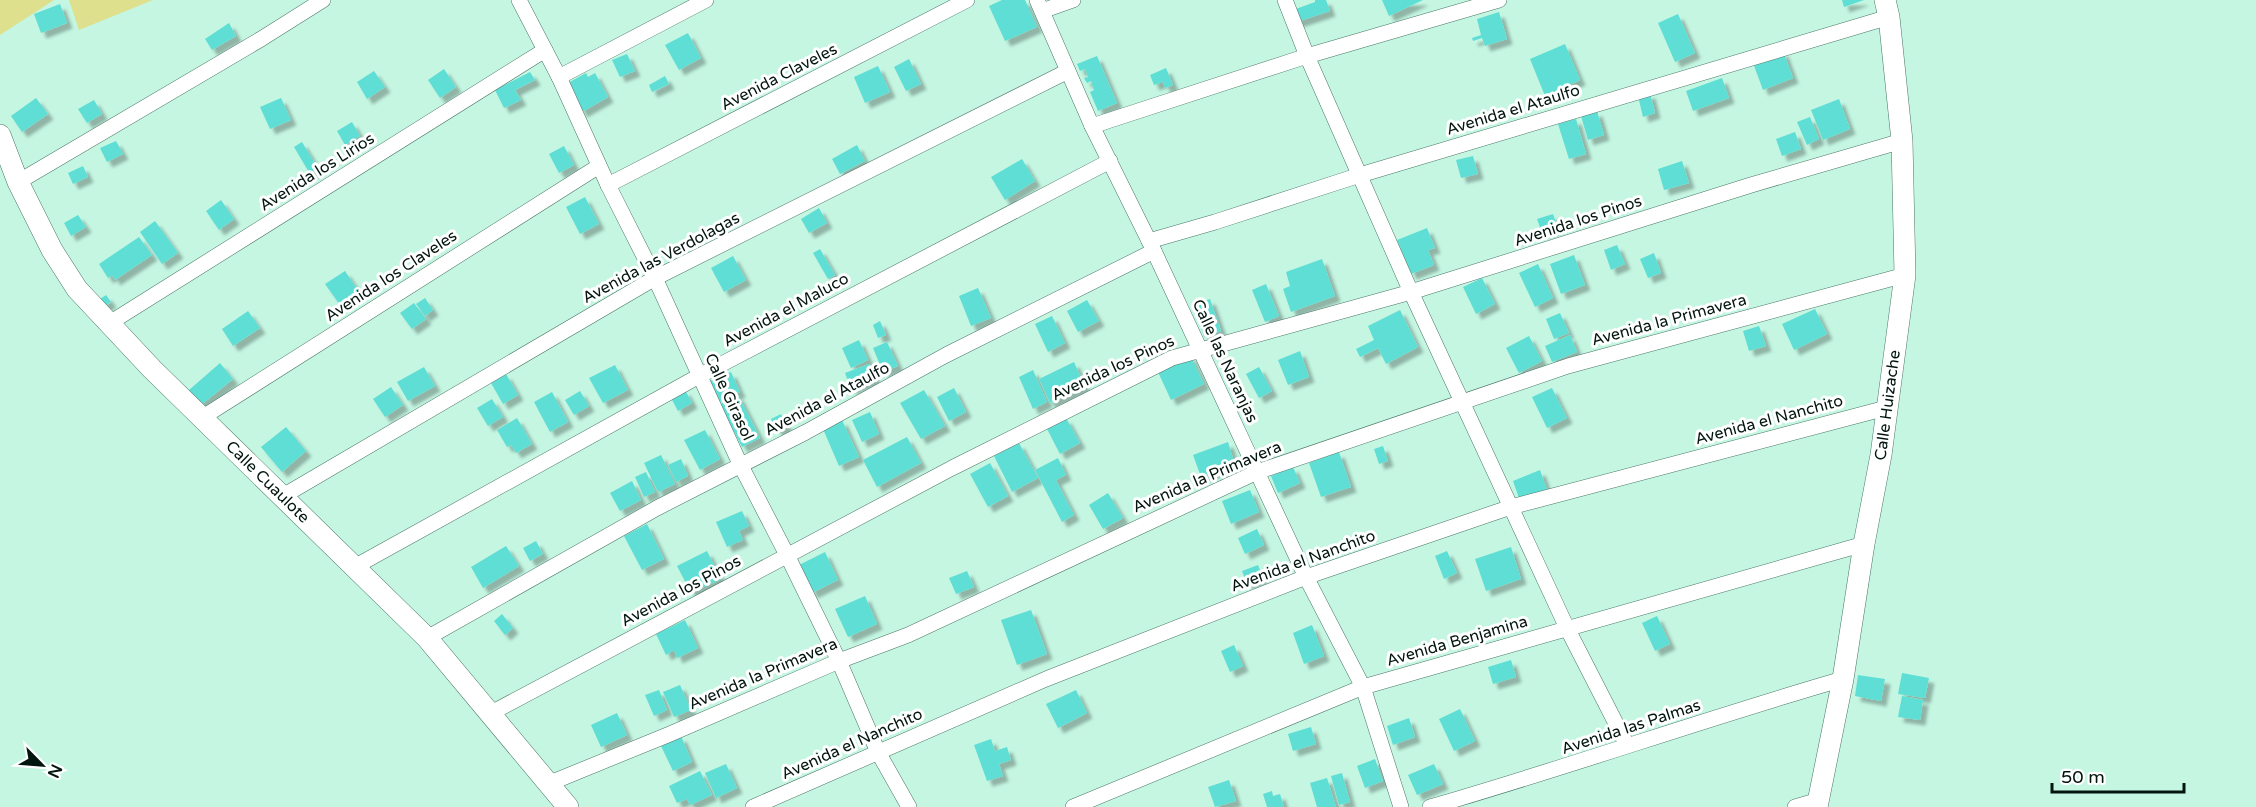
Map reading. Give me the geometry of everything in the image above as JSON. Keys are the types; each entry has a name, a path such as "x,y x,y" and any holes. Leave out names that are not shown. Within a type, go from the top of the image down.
{"street":[{"path":"18,182 323,0"},
{"name":"Calle Girasol","path":"519,0 559,77 608,185 655,278 740,464 788,555 878,752 909,807"},
{"path":"559,77 706,0"},
{"name":"Avenida Claveles","path":"608,185 967,0"},
{"path":"1040,5 1073,0"},
{"path":"1285,0 1307,56 1411,292 1567,628 1627,745"},
{"path":"1092,126 1307,56 1499,0"},
{"name":"Calle las Naranjas","path":"1040,5 1092,126 1151,246 1306,577 1363,687 1401,807"},
{"name":"Calle Huizache","path":"1818,803 1843,679 1864,544 1881,455 1905,275 1902,141 1887,8"},
{"name":"Avenida el Ataulfo","path":"427,638 657,507 806,432 1151,246 1215,222 1360,175 1887,8"},
{"name":"Avenida los Lirios","path":"108,324 545,50"},
{"name":"Avenida las Verdolagas","path":"283,496 655,278 1068,71"},
{"name":"Calle Cuaulote","path":"0,135 18,182 52,250 77,289 108,324 427,638 568,807"},
{"name":"Avenida los Pinos","path":"491,713 1033,426 1172,358 1411,292 1751,185 1902,141"},
{"name":"Avenida el Maluco","path":"356,566 699,376 1110,161"},
{"name":"Avenida los Claveles","path":"203,417 599,166"},
{"name":"Avenida la Primavera","path":"550,783 838,661 908,634 1257,472 1569,366 1905,275"},
{"name":"Avenida el Nanchito","path":"753,807 1046,679 1306,577 1512,507 1886,408"},
{"name":"Avenida Benjamina","path":"1073,807 1363,687 1864,544"},
{"name":"Avenida las Palmas","path":"1430,807 1555,771 1627,745 1843,679"},
{"path":"1795,807 1818,803"}],"green space":[{"path":"0,0 54,0 0,35"},
{"path":"69,0 153,0 79,30"}],"building":[{"path":"1002,0 1025,0 1037,27 1005,41 989,6"},
{"path":"1315,0 1326,0 1330,11 1297,22 1293,10 1315,2"},
{"path":"1382,0 1423,0 1389,16"},
{"path":"1842,0 1864,0 1844,7"},
{"path":"60,4 67,23 41,33 34,14"},
{"path":"1499,12 1507,39 1485,46 1482,38 1473,41 1472,38 1481,35 1477,19"},
{"path":"1678,14 1695,53 1675,62 1658,23"},
{"path":"229,23 236,36 212,50 205,39"},
{"path":"688,33 701,58 679,70 665,45"},
{"path":"1565,44 1580,80 1545,96 1530,59"},
{"path":"1783,51 1793,78 1763,90 1753,63"},
{"path":"627,54 635,71 620,77 612,60"},
{"path":"1097,56 1117,103 1098,111 1090,92 1094,90 1091,81 1087,83 1084,78 1088,77 1085,69 1080,71 1077,64"},
{"path":"909,59 921,84 906,91 894,67"},
{"path":"878,66 890,92 865,103 854,77"},
{"path":"1166,68 1173,85 1165,88 1163,82 1154,85 1150,75"},
{"path":"444,69 456,87 440,98 428,80"},
{"path":"374,71 385,87 367,99 357,82"},
{"path":"530,72 535,80 515,90 521,100 504,108 495,90"},
{"path":"586,73 588,77 595,73 608,97 582,112 566,84"},
{"path":"665,76 669,84 652,92 649,85"},
{"path":"1722,78 1729,98 1693,111 1686,91"},
{"path":"1650,93 1655,113 1643,117 1638,96"},
{"path":"36,98 48,114 22,132 11,116"},
{"path":"281,98 291,120 270,129 260,107"},
{"path":"1839,99 1850,129 1823,140 1811,110"},
{"path":"94,100 102,114 87,123 78,109"},
{"path":"1597,111 1604,135 1588,140 1581,116"},
{"path":"1810,117 1819,139 1807,145 1797,122"},
{"path":"1576,119 1586,154 1569,159 1558,124"},
{"path":"352,122 360,136 345,145 337,131"},
{"path":"1795,132 1801,149 1782,156 1776,139"},
{"path":"116,141 123,154 107,162 100,148"},
{"path":"302,142 318,169 310,174 294,147"},
{"path":"857,145 865,161 840,174 832,159"},
{"path":"564,146 574,165 559,173 549,154"},
{"path":"1473,156 1478,174 1461,178 1456,160"},
{"path":"1022,159 1035,181 1005,200 991,177"},
{"path":"1682,161 1689,183 1664,190 1658,169"},
{"path":"83,166 88,177 73,184 68,173"},
{"path":"585,197 599,224 580,234 566,207"},
{"path":"221,200 234,219 219,230 206,211"},
{"path":"819,208 827,223 809,233 801,219"},
{"path":"1553,214 1558,228 1542,233 1537,219"},
{"path":"78,215 86,227 71,236 64,223"},
{"path":"155,221 178,253 162,264 140,232"},
{"path":"1427,228 1435,248 1428,250 1434,265 1411,274 1397,240"},
{"path":"139,237 152,255 115,280 112,275 108,278 99,264"},
{"path":"1617,245 1625,264 1611,270 1604,250"},
{"path":"820,249 835,275 828,279 813,253"},
{"path":"1654,253 1661,273 1648,278 1640,259"},
{"path":"1574,255 1585,285 1561,294 1550,264"},
{"path":"733,256 746,280 724,292 711,268"},
{"path":"1322,259 1335,296 1291,312 1283,289 1290,286 1286,272"},
{"path":"1538,264 1553,298 1535,307 1519,273"},
{"path":"345,271 359,292 340,305 325,284"},
{"path":"1482,278 1495,304 1476,314 1463,287"},
{"path":"1266,284 1279,316 1265,322 1252,290"},
{"path":"978,288 991,318 971,326 959,296"},
{"path":"106,295 111,302 101,309 97,301"},
{"path":"425,298 433,310 425,316 416,304"},
{"path":"1210,299 1221,331 1204,337 1193,304"},
{"path":"1087,300 1099,321 1078,332 1067,311"},
{"path":"414,303 426,319 412,329 400,313"},
{"path":"1815,309 1827,334 1794,350 1782,324"},
{"path":"1400,310 1418,347 1386,364 1378,348 1360,357 1356,349 1374,340 1368,326"},
{"path":"248,311 260,328 233,346 222,329"},
{"path":"1560,313 1569,333 1554,339 1546,319"},
{"path":"1052,316 1065,343 1048,352 1035,324"},
{"path":"880,321 886,335 878,338 873,325"},
{"path":"1759,326 1766,346 1749,351 1743,331"},
{"path":"1570,335 1577,352 1552,362 1545,346"},
{"path":"1529,336 1542,361 1519,373 1506,348"},
{"path":"859,340 868,360 851,368 842,348"},
{"path":"887,342 898,366 883,372 873,348"},
{"path":"1300,351 1309,377 1288,385 1278,360"},
{"path":"1190,355 1204,384 1171,400 1158,372"},
{"path":"1074,362 1085,387 1050,403 1039,379"},
{"path":"220,363 233,379 201,405 189,390"},
{"path":"869,364 875,379 851,389 845,373"},
{"path":"615,365 628,390 603,403 589,378"},
{"path":"424,367 435,386 408,401 397,382"},
{"path":"1259,367 1272,391 1259,398 1246,374"},
{"path":"1033,370 1047,402 1033,409 1019,377"},
{"path":"731,372 740,392 720,402 710,381"},
{"path":"506,374 518,395 503,404 491,383"},
{"path":"391,387 403,405 385,417 373,399"},
{"path":"954,388 966,412 949,421 937,397"},
{"path":"1552,388 1567,418 1547,428 1532,397"},
{"path":"685,390 692,403 678,411 671,398"},
{"path":"924,390 945,426 921,439 900,403"},
{"path":"580,391 589,406 574,415 565,400"},
{"path":"552,392 568,422 550,432 534,402"},
{"path":"738,395 760,438 742,447 720,404"},
{"path":"492,399 503,417 488,426 477,408"},
{"path":"870,412 879,434 862,442 852,420"},
{"path":"781,414 787,427 777,431 771,419"},
{"path":"517,418 532,444 516,453 511,445 507,447 497,430"},
{"path":"1066,418 1080,443 1060,454 1047,429"},
{"path":"842,420 859,457 839,466 823,429"},
{"path":"286,427 306,451 282,472 261,447"},
{"path":"705,430 720,459 700,470 684,440"},
{"path":"907,437 921,463 877,487 863,460"},
{"path":"1228,442 1235,465 1201,477 1193,455"},
{"path":"1019,443 1038,478 1012,492 994,456"},
{"path":"1383,446 1388,461 1379,464 1374,449"},
{"path":"1339,452 1351,487 1321,497 1309,463"},
{"path":"661,455 675,484 658,492 644,463"},
{"path":"1058,458 1066,475 1056,480 1074,515 1062,522 1035,470"},
{"path":"681,459 688,476 676,482 668,465"},
{"path":"990,463 1008,496 988,507 970,474"},
{"path":"1293,467 1300,483 1278,493 1271,476"},
{"path":"1540,470 1547,490 1520,501 1513,481"},
{"path":"646,472 655,492 644,497 635,477"},
{"path":"632,481 641,500 620,511 610,493"},
{"path":"1250,490 1259,512 1231,524 1222,501"},
{"path":"1108,493 1123,518 1103,529 1089,505"},
{"path":"742,511 749,526 739,531 743,540 727,547 716,522"},
{"path":"647,524 664,559 642,570 624,536"},
{"path":"1257,529 1264,545 1245,554 1238,538"},
{"path":"536,541 543,554 530,561 523,548"},
{"path":"506,546 519,566 483,588 471,567"},
{"path":"1511,547 1521,579 1486,591 1475,559"},
{"path":"707,551 721,579 691,593 677,566"},
{"path":"1447,551 1457,573 1444,579 1435,556"},
{"path":"825,552 838,580 812,593 799,565"},
{"path":"1258,565 1263,578 1247,584 1242,571"},
{"path":"967,571 974,587 956,594 949,578"},
{"path":"865,596 877,624 848,637 835,609"},
{"path":"1031,610 1047,654 1017,665 1001,620"},
{"path":"502,614 513,628 505,635 494,621"},
{"path":"1657,616 1670,644 1655,651 1642,623"},
{"path":"685,620 698,648 677,658 674,650 666,655 656,634"},
{"path":"1312,625 1324,656 1304,664 1293,633"},
{"path":"1234,645 1243,666 1230,672 1221,651"},
{"path":"1511,660 1516,677 1493,684 1488,667"},
{"path":"1902,673 1929,678 1925,698 1898,694"},
{"path":"1858,675 1885,679 1881,701 1855,696"},
{"path":"680,685 691,710 674,717 663,692"},
{"path":"659,690 667,710 654,716 645,695"},
{"path":"1076,690 1087,713 1058,728 1046,704"},
{"path":"1902,696 1923,700 1920,720 1898,717"},
{"path":"1460,709 1475,741 1454,751 1439,719"},
{"path":"617,713 627,735 601,747 591,725"},
{"path":"1409,718 1415,737 1393,745 1387,726"},
{"path":"1311,727 1316,744 1293,751 1288,734"},
{"path":"681,736 692,762 673,771 661,746"},
{"path":"991,739 995,751 1007,747 1011,760 999,764 1003,776 987,781 974,745"},
{"path":"1375,759 1383,781 1365,788 1357,766"},
{"path":"726,764 737,788 716,798 705,773"},
{"path":"1434,764 1443,784 1417,795 1408,775"},
{"path":"700,771 712,795 690,805 687,799 677,803 669,786"},
{"path":"1342,773 1350,802 1339,805 1331,776"},
{"path":"1327,778 1336,807 1317,807 1310,783"},
{"path":"1229,780 1236,801 1215,807 1208,787"},
{"path":"1272,791 1273,796 1280,794 1284,807 1267,807 1263,794"}]}
